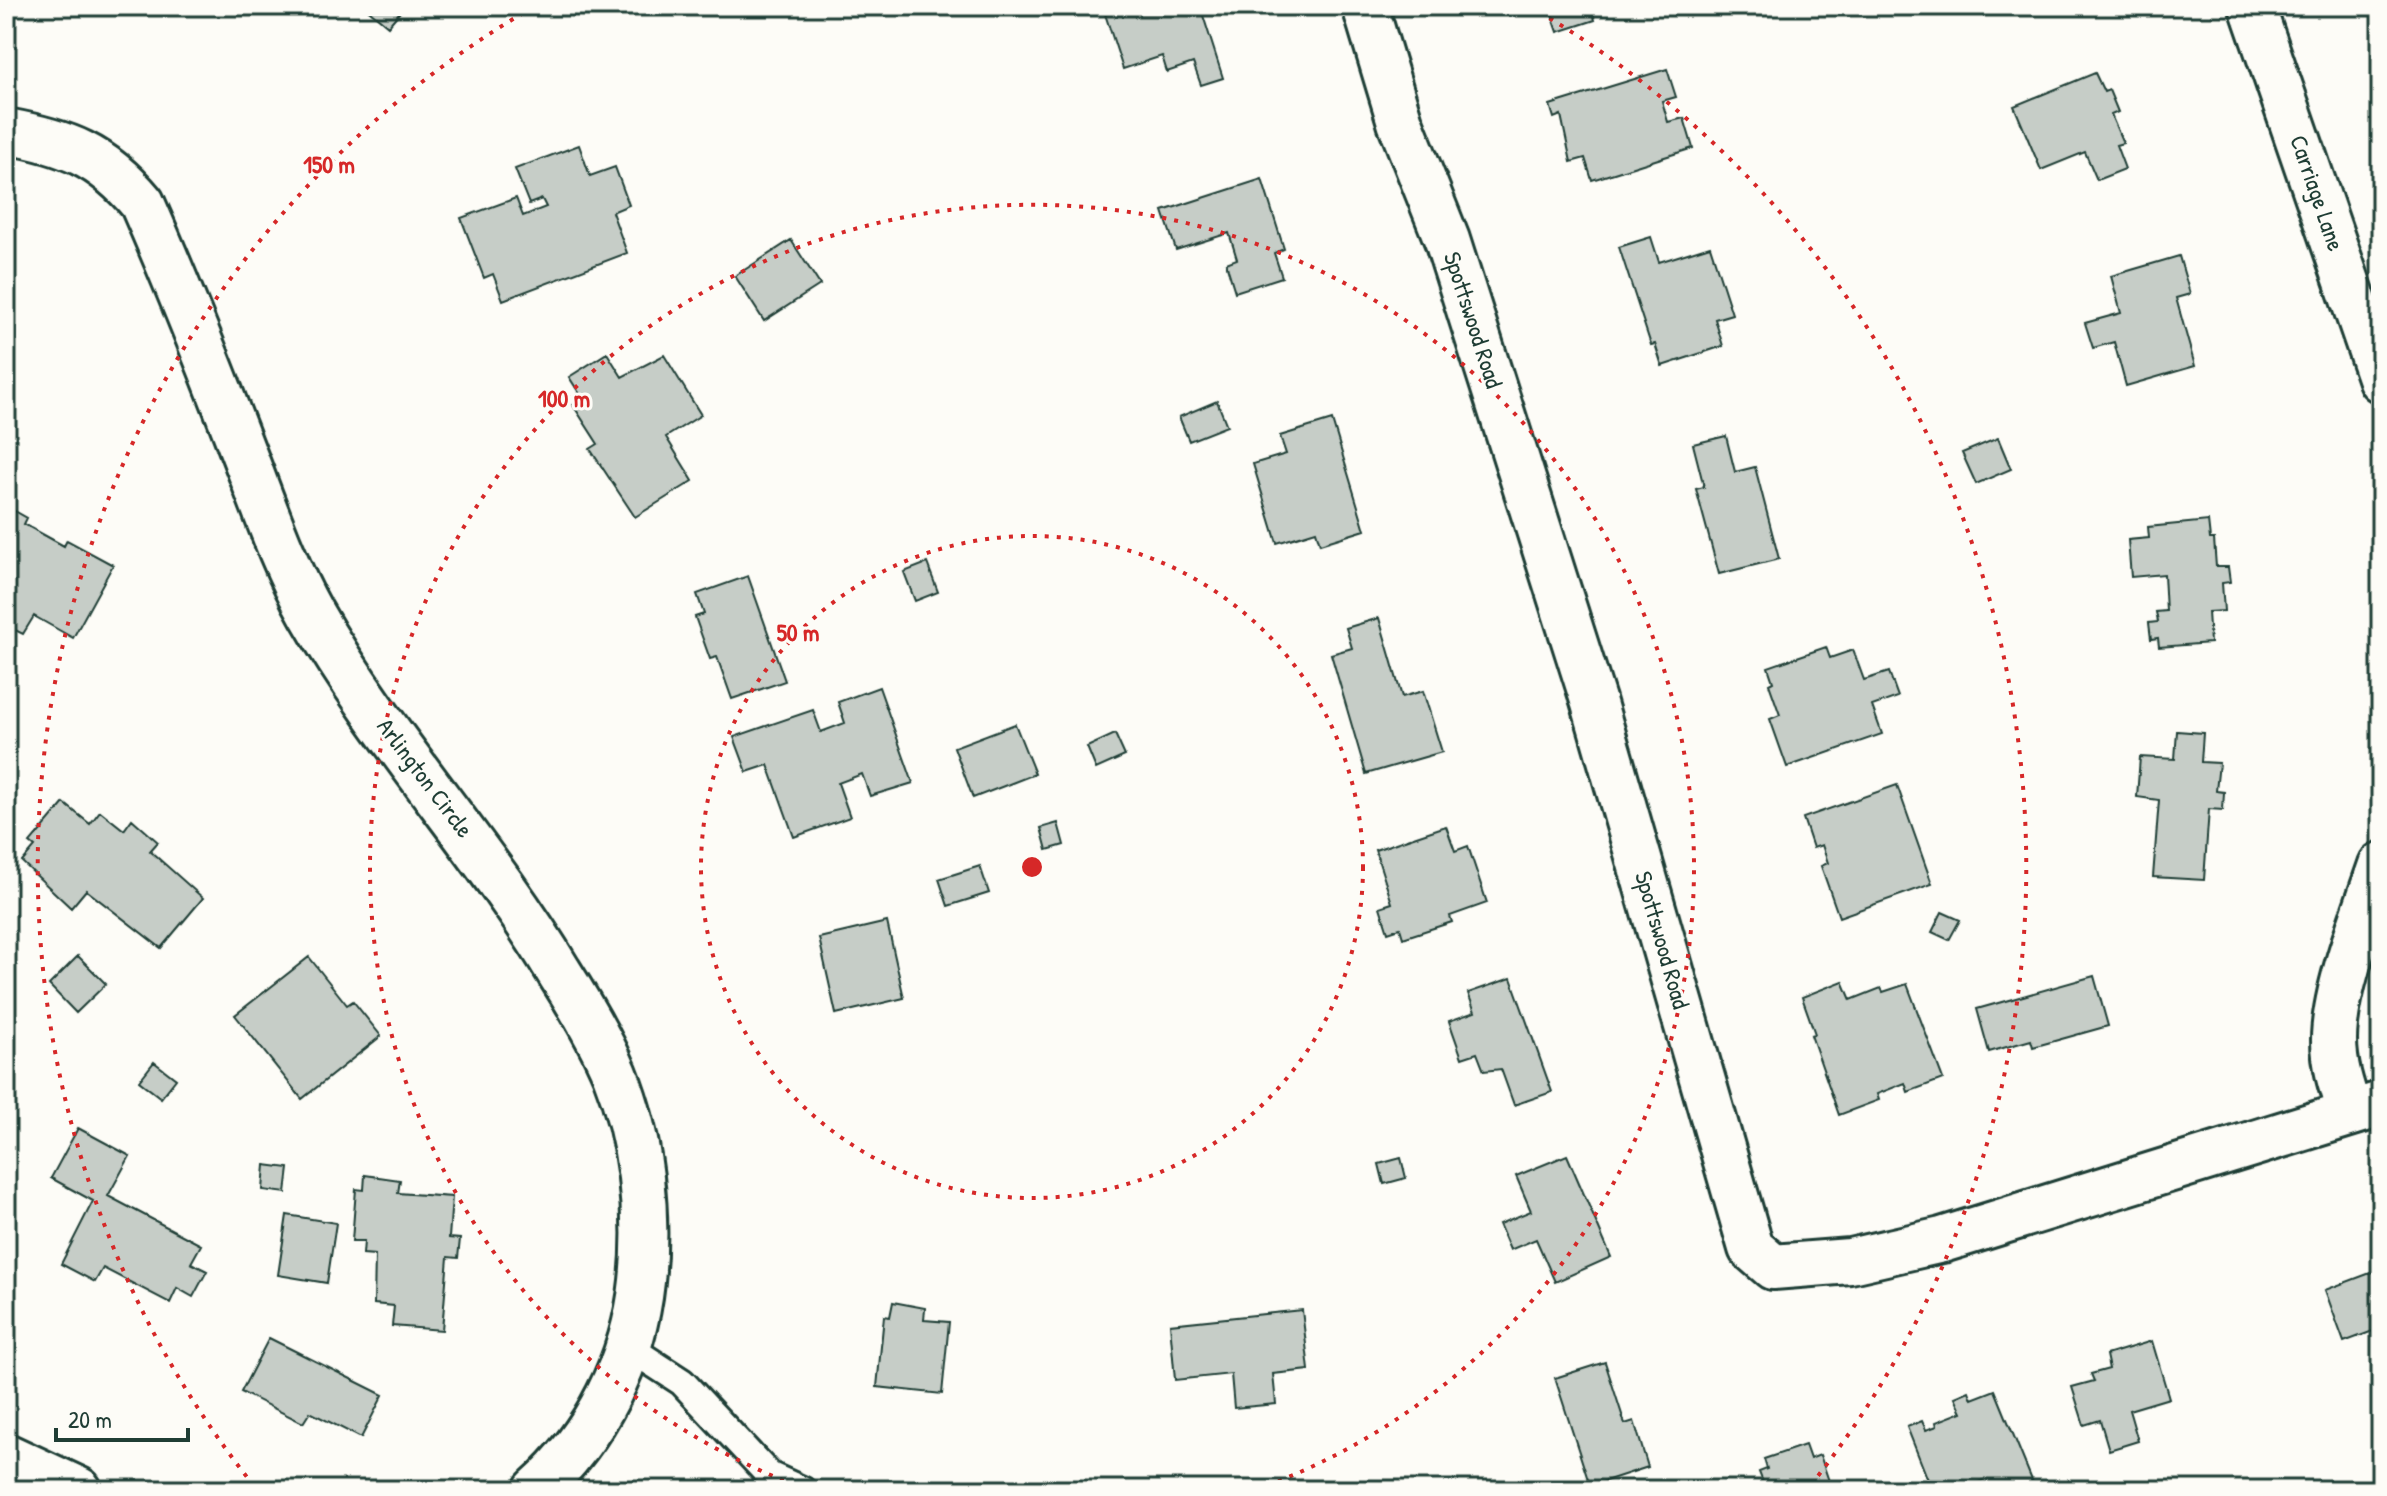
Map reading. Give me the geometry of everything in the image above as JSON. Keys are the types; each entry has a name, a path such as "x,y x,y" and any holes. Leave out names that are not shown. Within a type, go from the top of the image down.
{"street":[{"name":"Spottswood Road","path":"1365,6 1400,122 1447,240 1593,700 1751,1248 1773,1267 1865,1257 1942,1240 2365,1109"},
{"name":"Carriage Lane","path":"2252,6 2381,380"},
{"name":"Arlington Circle","path":"6,131 43,138 89,154 121,178 142,203 309,609 350,679 532,927 599,1037 616,1077 635,1142 642,1190 645,1250 639,1315 618,1376 588,1429 560,1468 536,1490"},
{"path":"2365,1109 2337,1074 2334,1037 2342,997 2381,865"},
{"path":"6,1456 79,1490"}],"lane":[{"path":"628,1347 682,1382 769,1475 802,1490"}],"building":[{"path":"364,6 405,6 388,26"},
{"path":"1131,6 1200,6 1223,78 1201,85 1193,63 1167,72 1162,56 1123,69 1105,14"},
{"path":"1549,6 1591,6 1595,20 1558,32"},
{"path":"1667,69 1676,97 1662,101 1668,122 1684,118 1693,148 1592,180 1585,158 1571,162 1561,115 1554,118 1550,105"},
{"path":"2095,73 2104,92 2109,90 2118,112 2111,115 2123,143 2116,145 2125,169 2097,180 2085,152 2041,170 2014,106"},
{"path":"579,145 590,176 615,167 629,205 612,212 627,253 503,300 493,274 484,278 461,218 516,198 523,216 546,207 542,199 529,204 515,169"},
{"path":"1262,179 1284,249 1274,253 1282,277 1235,292 1226,263 1237,259 1229,233 1176,250 1163,211"},
{"path":"1651,237 1659,262 1710,246 1732,314 1715,319 1723,346 1662,366 1655,344 1651,345 1619,247"},
{"path":"791,240 820,285 764,321 735,276"},
{"path":"2179,256 2190,294 2176,298 2195,366 2126,386 2114,342 2093,348 2085,323 2121,313 2111,276"},
{"path":"607,353 622,377 664,355 701,415 666,437 693,481 635,517 590,449 598,444 573,405 583,399 569,377"},
{"path":"1217,401 1227,426 1189,441 1179,417"},
{"path":"1332,420 1365,530 1320,544 1316,531 1277,543 1253,464 1286,454 1280,436"},
{"path":"1726,436 1735,472 1755,467 1779,559 1719,574 1696,489 1704,487 1693,444"},
{"path":"1998,438 2011,469 1976,484 1962,453"},
{"path":"6,506 27,518 24,524 64,546 67,540 113,565 73,638 34,616 23,634 9,627 6,631"},
{"path":"2208,521 2210,539 2214,539 2216,567 2228,567 2230,582 2222,583 2224,611 2208,612 2210,643 2159,647 2158,638 2151,639 2149,623 2158,622 2156,612 2166,611 2164,574 2131,577 2128,540 2149,538 2148,527"},
{"path":"927,563 938,592 915,601 904,572"},
{"path":"748,576 785,681 732,699 717,657 710,659 695,617 704,614 697,594"},
{"path":"1379,618 1402,697 1423,691 1442,752 1366,774 1331,654 1352,648 1346,628"},
{"path":"1826,647 1830,658 1853,650 1864,680 1889,672 1898,697 1872,706 1882,734 1787,767 1770,719 1780,715 1769,684 1773,682 1768,667"},
{"path":"879,687 913,783 870,796 862,774 838,783 850,817 794,837 768,765 747,772 734,737 813,710 821,732 845,723 838,702"},
{"path":"1015,724 1035,774 973,798 954,747"},
{"path":"2177,731 2203,733 2201,762 2219,763 2216,791 2224,792 2223,810 2209,809 2204,880 2153,877 2159,800 2137,797 2140,757 2175,759"},
{"path":"1115,734 1125,756 1096,769 1087,747"},
{"path":"1897,785 1932,884 1839,917 1821,866 1828,863 1822,845 1813,848 1803,818"},
{"path":"64,803 90,824 100,811 124,830 132,819 158,842 150,851 203,898 161,948 86,890 71,908 22,862 35,847 30,843"},
{"path":"1058,823 1064,845 1047,850 1041,828"},
{"path":"1446,826 1455,851 1468,846 1487,903 1450,916 1452,922 1403,938 1400,928 1388,932 1380,907 1392,903 1375,850"},
{"path":"980,866 989,893 948,906 939,879"},
{"path":"1942,912 1960,920 1949,940 1932,932"},
{"path":"887,922 904,998 836,1014 819,938"},
{"path":"78,956 106,984 76,1013 49,985"},
{"path":"309,957 347,1005 353,1001 381,1036 302,1099 235,1015"},
{"path":"2094,976 2108,1026 2033,1047 2031,1040 1989,1052 1977,1009"},
{"path":"1511,978 1552,1092 1514,1105 1501,1069 1484,1071 1477,1053 1462,1058 1449,1021 1475,1012 1468,993"},
{"path":"1843,981 1851,1000 1881,988 1883,992 1907,984 1943,1079 1908,1092 1905,1083 1877,1094 1879,1100 1839,1115 1811,1035 1815,1034 1802,997"},
{"path":"154,1062 176,1079 161,1098 139,1081"},
{"path":"78,1128 130,1156 108,1196 201,1245 191,1263 207,1271 193,1297 177,1288 170,1303 103,1268 95,1282 61,1264 93,1201 51,1178"},
{"path":"1567,1155 1611,1257 1555,1282 1536,1239 1510,1250 1499,1224 1531,1211 1516,1176"},
{"path":"1401,1158 1406,1178 1384,1184 1379,1164"},
{"path":"265,1165 289,1168 286,1193 263,1190"},
{"path":"365,1175 400,1180 398,1193 452,1197 449,1238 460,1239 458,1258 448,1257 442,1330 392,1326 394,1306 374,1304 375,1255 363,1254 364,1241 352,1241 356,1189 364,1190"},
{"path":"287,1215 336,1223 327,1283 278,1275"},
{"path":"2381,1269 2381,1328 2344,1342 2325,1290"},
{"path":"893,1302 925,1308 924,1320 949,1322 942,1394 877,1387 884,1316 890,1317"},
{"path":"1302,1310 1309,1370 1273,1374 1276,1404 1234,1408 1231,1374 1175,1380 1170,1324"},
{"path":"269,1338 383,1395 361,1438 310,1412 303,1423 241,1392"},
{"path":"2152,1341 2169,1398 2129,1410 2138,1441 2109,1450 2100,1420 2084,1425 2072,1387 2094,1381 2091,1374 2109,1369 2106,1355"},
{"path":"1605,1362 1625,1424 1634,1421 1648,1467 1590,1486 1555,1378"},
{"path":"1995,1390 2036,1490 1987,1490 1983,1480 1958,1490 1932,1490 1907,1427 1922,1421 1926,1430 1937,1426 1936,1422 1962,1412 1955,1397 1969,1391 1972,1399"},
{"path":"1805,1445 1810,1459 1820,1455 1832,1490 1766,1490 1759,1472 1767,1469 1764,1459"}]}
